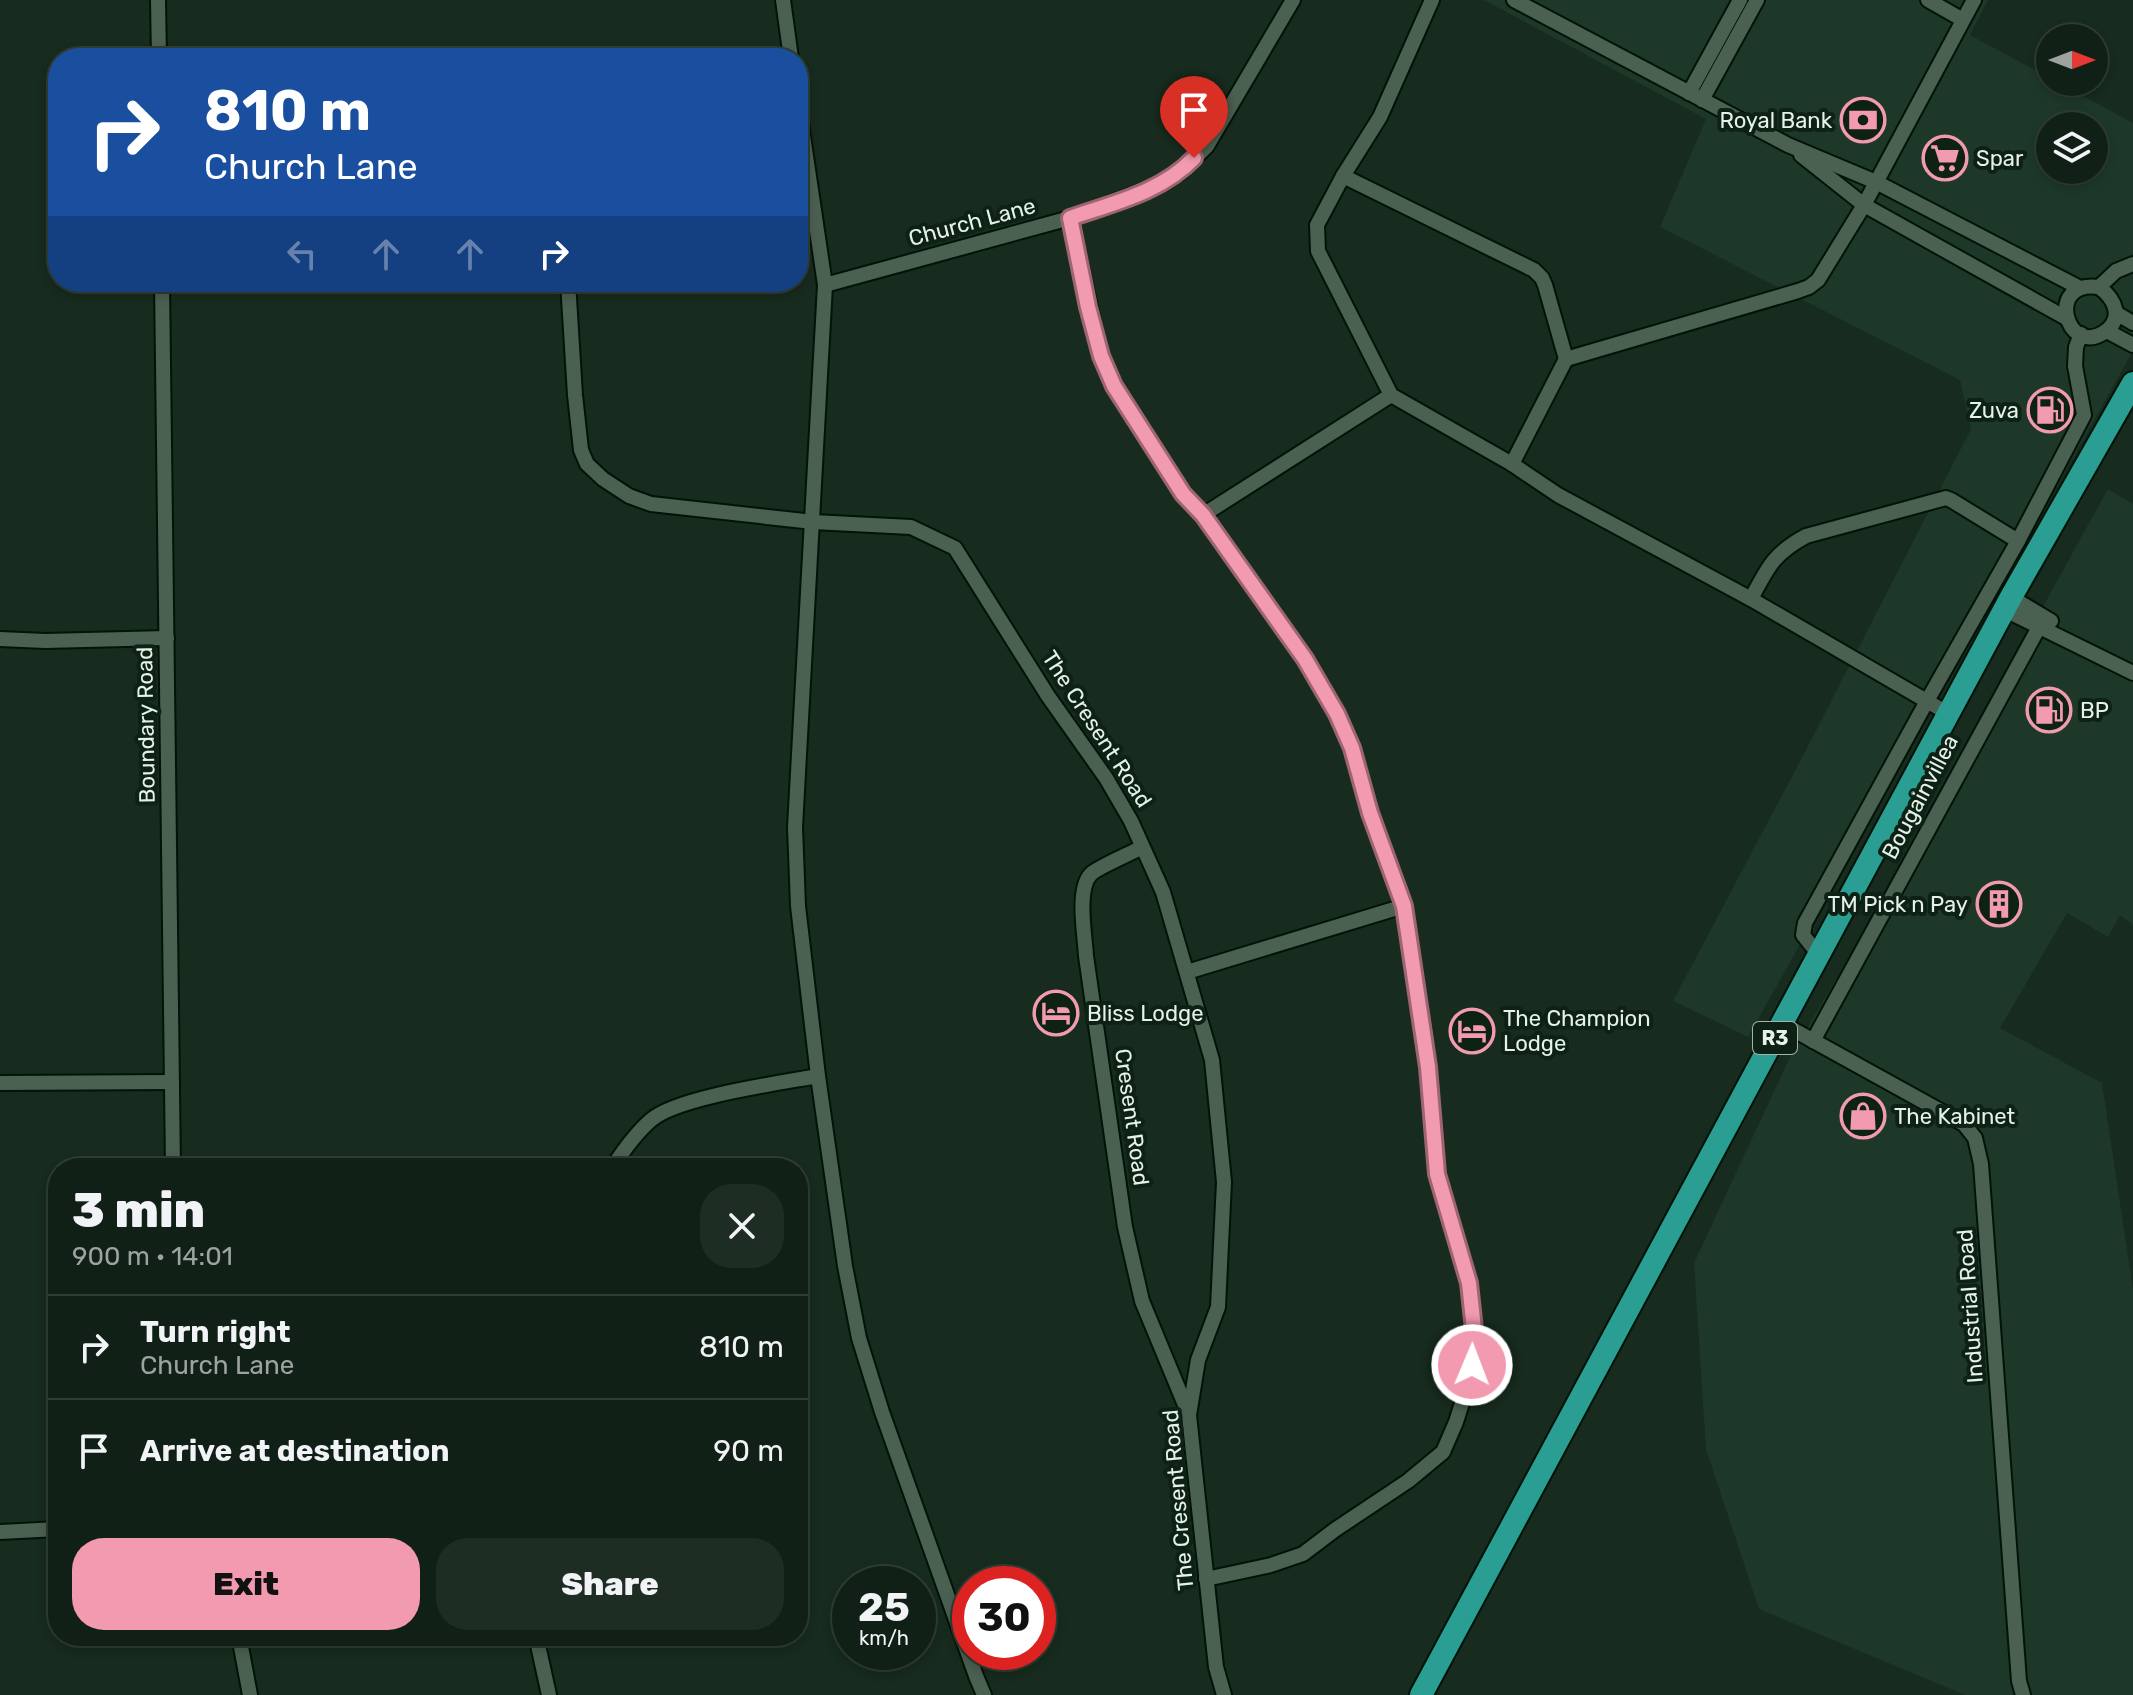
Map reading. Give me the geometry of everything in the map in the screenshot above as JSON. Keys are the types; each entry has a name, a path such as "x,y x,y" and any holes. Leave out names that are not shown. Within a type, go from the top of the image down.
{"highway":[{"name":"R3","path":"1421,1695 2008,603 2133,383"}],"street":[{"path":"158,0 159,48"},
{"path":"783,0 790,48"},
{"name":"Church Lane","path":"825,285 1070,218 1162,184 1182,171 1207,146 1293,0"},
{"path":"1432,0 1380,117 1317,225 1318,251 1391,395 1512,464 1558,495 1751,599 1949,714"},
{"path":"1514,0 1788,145 1876,182 2080,288"},
{"path":"1696,96 1740,0"},
{"path":"1696,96 1757,0"},
{"path":"1928,0 1963,20"},
{"path":"1566,359 1809,287 1818,280 1864,205 1963,20 1968,2"},
{"path":"1788,145 1864,205 2066,318"},
{"path":"1343,176 1534,270 1542,278 1566,359 1512,464"},
{"path":"808,208 825,285 795,827 798,906 818,1076 845,1266 859,1338 882,1412 984,1695"},
{"path":"1070,218 1088,307 1114,386 1183,494 1203,515 1305,659 1337,714 1352,748 1370,813 1404,906 1428,1067 1437,1174 1469,1283 1476,1348 1456,1422 1443,1452 1408,1481 1303,1554 1271,1565 1206,1579"},
{"path":"1953,255 1968,229"},
{"path":"2099,287 2116,271 2133,264"},
{"path":"2099,287 2112,297 2116,313 2113,323 2107,331 2097,336 2087,336 2072,329 2066,318 2066,306 2071,295 2080,288 2099,287"},
{"name":"Boundary Road","path":"162,292 173,1158"},
{"name":"The Cresent Road","path":"569,292 575,395 581,450 587,464 629,496 651,504 813,522 911,527 955,548 1131,821 1163,892 1212,1060 1224,1182 1218,1307 1198,1360 1189,1415 1216,1667 1224,1695"},
{"path":"2116,313 2133,323"},
{"path":"2107,331 2133,345"},
{"path":"1819,955 1803,935 1805,923 2018,541 2084,415 2075,366 2076,347 2081,334"},
{"path":"1203,515 1391,395"},
{"path":"1751,599 1771,561 1796,541 1939,500 1951,500 2018,541"},
{"path":"2008,603 2133,673"},
{"path":"2042,622 2133,664"},
{"name":"Bougainvillea","path":"1813,1041 2042,622"},
{"path":"0,639 167,638"},
{"name":"Cresent Road","path":"1142,847 1091,875 1084,889 1086,956 1125,1227 1142,1301 1189,1415"},
{"path":"1187,972 1404,906"},
{"name":"Industrial Road","path":"1783,1024 1964,1124 1975,1138 1981,1164 2019,1681 2023,1695"},
{"path":"619,1158 653,1118 688,1102 818,1076"},
{"path":"0,1083 172,1082"},
{"path":"0,1532 48,1530"},
{"path":"241,1646 250,1695"},
{"path":"538,1646 549,1695"}],"shaded area":[{"path":"1484,0 1988,0 1970,35 2036,70 2036,96 2083,96 2133,123 2133,351 1748,1037 1673,1001 1971,429 1960,380 1660,227 1706,119"},
{"path":"2108,489 2133,504 2133,925 2120,915 2108,937 2067,913 2000,1028 2102,1083 2133,1290 2133,1695 1965,1695 1759,1609 1706,1449 1694,1263 1790,1057 1850,955"}],"place":[{"name":"Royal Bank","path":"1863,120"},
{"name":"Spar","path":"1945,158"},
{"name":"Zuva","path":"2050,410"},
{"name":"BP","path":"2049,710"},
{"name":"TM Pick n Pay","path":"1999,904"},
{"name":"Bliss Lodge","path":"1056,1013"},
{"name":"The Champion Lodge","path":"1472,1031"},
{"name":"The Kabinet","path":"1863,1116"}],"route":[{"path":"1194,158 1182,171 1162,184 1070,218 1088,307 1101,356 1114,386 1183,494 1203,515 1305,659 1337,714 1352,748 1370,813 1404,906 1428,1067 1437,1174 1469,1283 1476,1348 1472,1365"}]}
